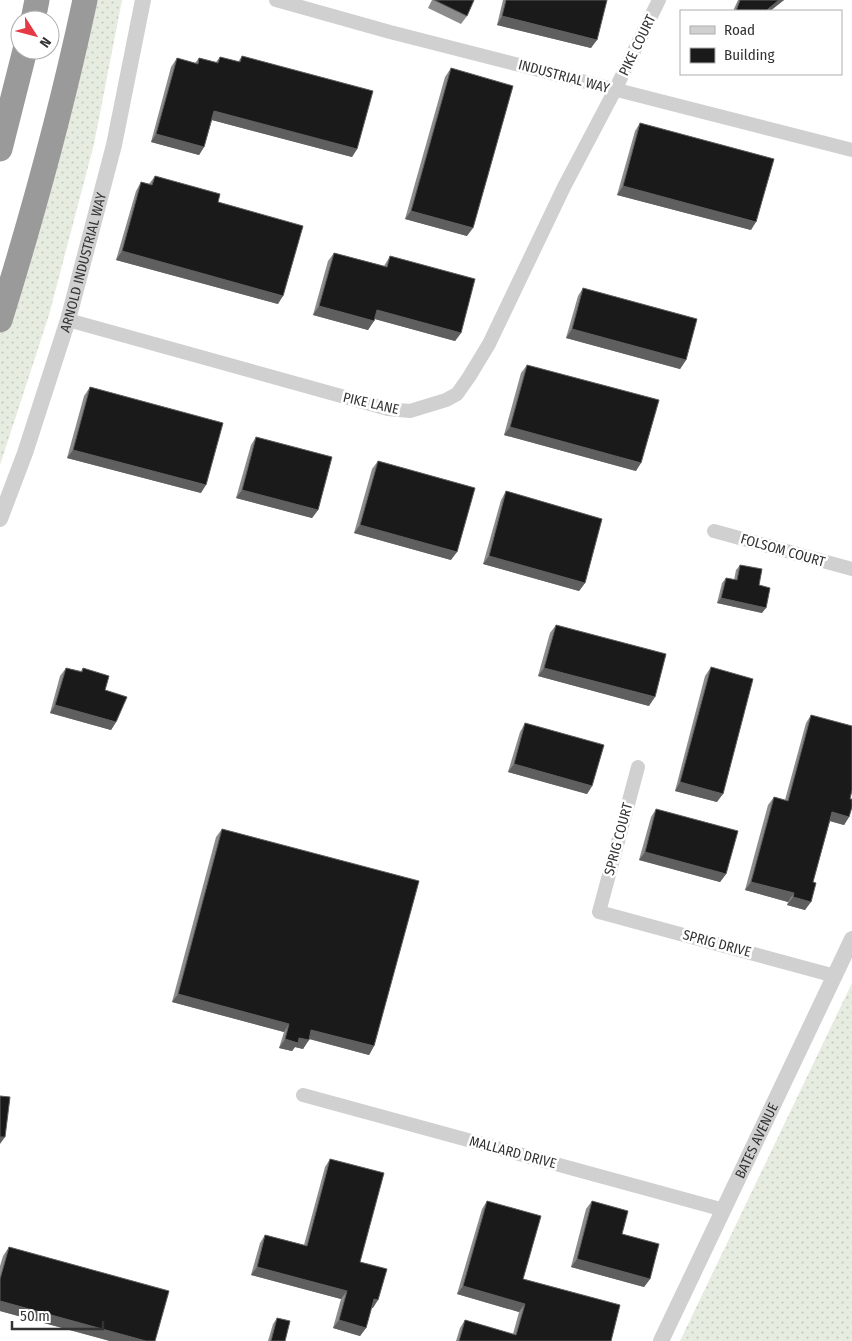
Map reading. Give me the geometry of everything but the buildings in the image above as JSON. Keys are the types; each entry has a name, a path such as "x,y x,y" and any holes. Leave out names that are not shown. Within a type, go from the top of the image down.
{"highway":[{"path":"0,320 42,183 63,101 85,0"},
{"path":"0,149 23,60"}],"street":[{"name":"ARNOLD INDUSTRIAL WAY","path":"0,519 25,453 68,320 114,144 143,0"},
{"name":"INDUSTRIAL WAY","path":"276,0 615,90 852,150"},
{"name":"PIKE COURT","path":"615,90 659,0"},
{"name":"PIKE LANE","path":"68,320 388,409 410,411 446,400 457,394 470,377 489,344 564,187 615,90"},
{"name":"FOLSOM COURT","path":"714,531 852,569"},
{"name":"SPRIG COURT","path":"599,912 638,766"},
{"name":"SPRIG DRIVE","path":"599,912 835,976"},
{"name":"BATES AVENUE","path":"666,1339 724,1210 852,939"},
{"name":"MALLARD DRIVE","path":"303,1095 724,1210"}],"shaded area":[{"path":"85,0 122,0 94,144 49,315 0,465 0,320"},
{"path":"852,983 852,1341 680,1341 841,1006"}]}
